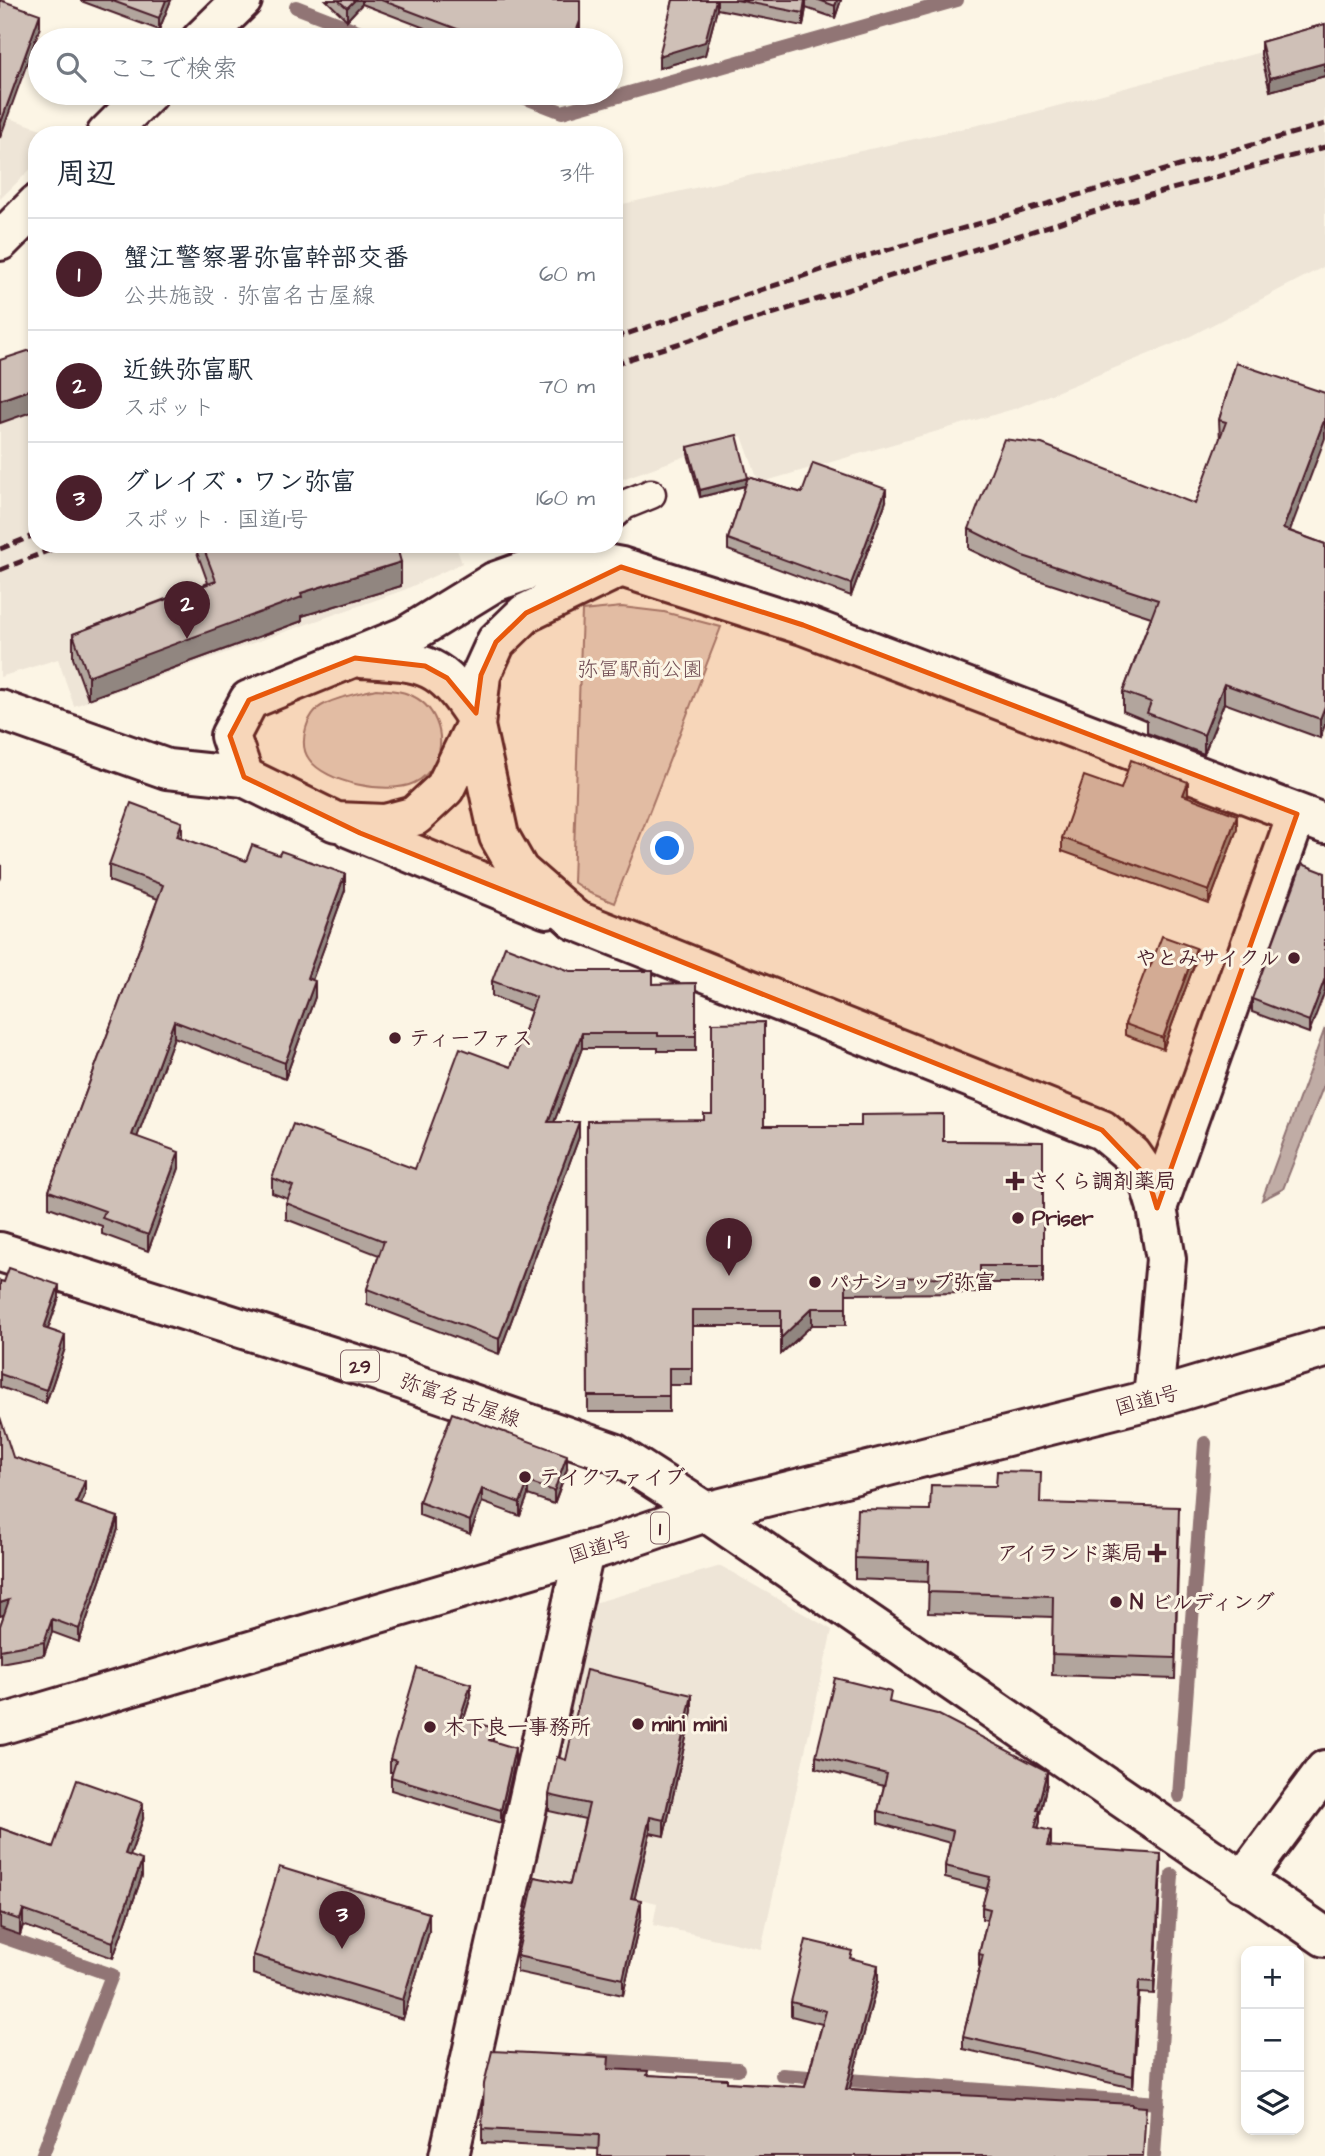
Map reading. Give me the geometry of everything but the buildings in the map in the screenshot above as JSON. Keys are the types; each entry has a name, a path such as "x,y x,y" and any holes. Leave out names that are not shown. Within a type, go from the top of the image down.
{"main road":[{"path":"213,28 242,0"},
{"path":"115,126 136,105"},
{"path":"0,241 28,213"},
{"path":"336,822 385,824 415,816 445,788 476,722 481,675 496,642 526,613 599,557"},
{"path":"244,777 230,736 249,700 406,636 494,582 544,564 599,557 803,625 1317,819 1157,1208"},
{"path":"355,658 401,661 425,666 447,678 462,696 476,722 499,836 519,870 575,920"},
{"path":"0,710 167,769 244,777 336,822 1102,1130 1132,1155 1148,1178 1157,1208 1166,1259 1153,1399"},
{"name":"弥富名古屋線","path":"0,1252 380,1372 614,1453 706,1512 1325,1937"},
{"name":"国道1号","path":"0,1725 584,1552 706,1512 1153,1399 1325,1348"},
{"path":"449,2156 584,1552"},
{"path":"1242,1882 1325,1770"}],"lane":[{"path":"623,506 651,494"}],"highlighted area":[{"path":"621,567 803,625 1297,814 1157,1208 1148,1178 1102,1130 360,833 244,777 230,736 249,700 355,658 425,666 447,678 476,713 481,675 496,642 526,613"}],"shaded area":[{"path":"1325,35 1325,266 1183,340 1017,408 759,483 742,436 623,479 623,204 1023,115"},
{"path":"0,115 32,126 28,126 28,172 0,199"},
{"path":"28,367 28,553 458,553 462,563 404,590 74,706 58,659 0,677 0,378"},
{"path":"1325,1028 1325,1082 1283,1189 1262,1200"},
{"path":"721,1566 832,1630 761,1949 653,1925 657,1903 530,1873 594,1603"}],"green space":[{"name":"弥冨駅前公園","path":"622,607 664,612 721,627 614,903 573,882 582,611"},
{"path":"376,689 408,694 425,705 436,722 440,741 436,761 421,779 414,783 389,788 342,780 317,767 305,752 307,725 318,708 337,699"}],"waterway":[{"path":"623,95 957,0"},
{"path":"296,7 350,28"},
{"path":"544,105 562,112 587,105"},
{"path":"1179,1796 1205,1443"},
{"path":"1154,2156 1172,1875"},
{"path":"0,1936 112,1975 42,2156"},
{"path":"590,2060 738,2069"},
{"path":"782,2075 1158,2103"}],"railway":[{"path":"623,335 849,261 1325,124"},
{"path":"623,361 1121,203 1325,147"},
{"path":"0,549 28,538"},
{"path":"0,570 42,553"}],"place":[{"name":"近鉄弥富駅","path":"187,639"},
{"name":"やとみサイクル","path":"1294,958"},
{"name":"ティーファス","path":"395,1038"},
{"name":"さくら調剤薬局","path":"1015,1181"},
{"name":"Priser","path":"1018,1218"},
{"name":"蟹江警察署弥富幹部交番","path":"729,1276"},
{"name":"パナショップ弥富","path":"815,1282"},
{"name":"テイクファイブ","path":"525,1477"},
{"name":"アイランド薬局","path":"1157,1553"},
{"name":"N ビルディング","path":"1116,1602"},
{"name":"mini mini","path":"638,1724"},
{"name":"木下良一事務所","path":"430,1727"},
{"name":"グレイズ・ワン弥富","path":"342,1949"}]}
